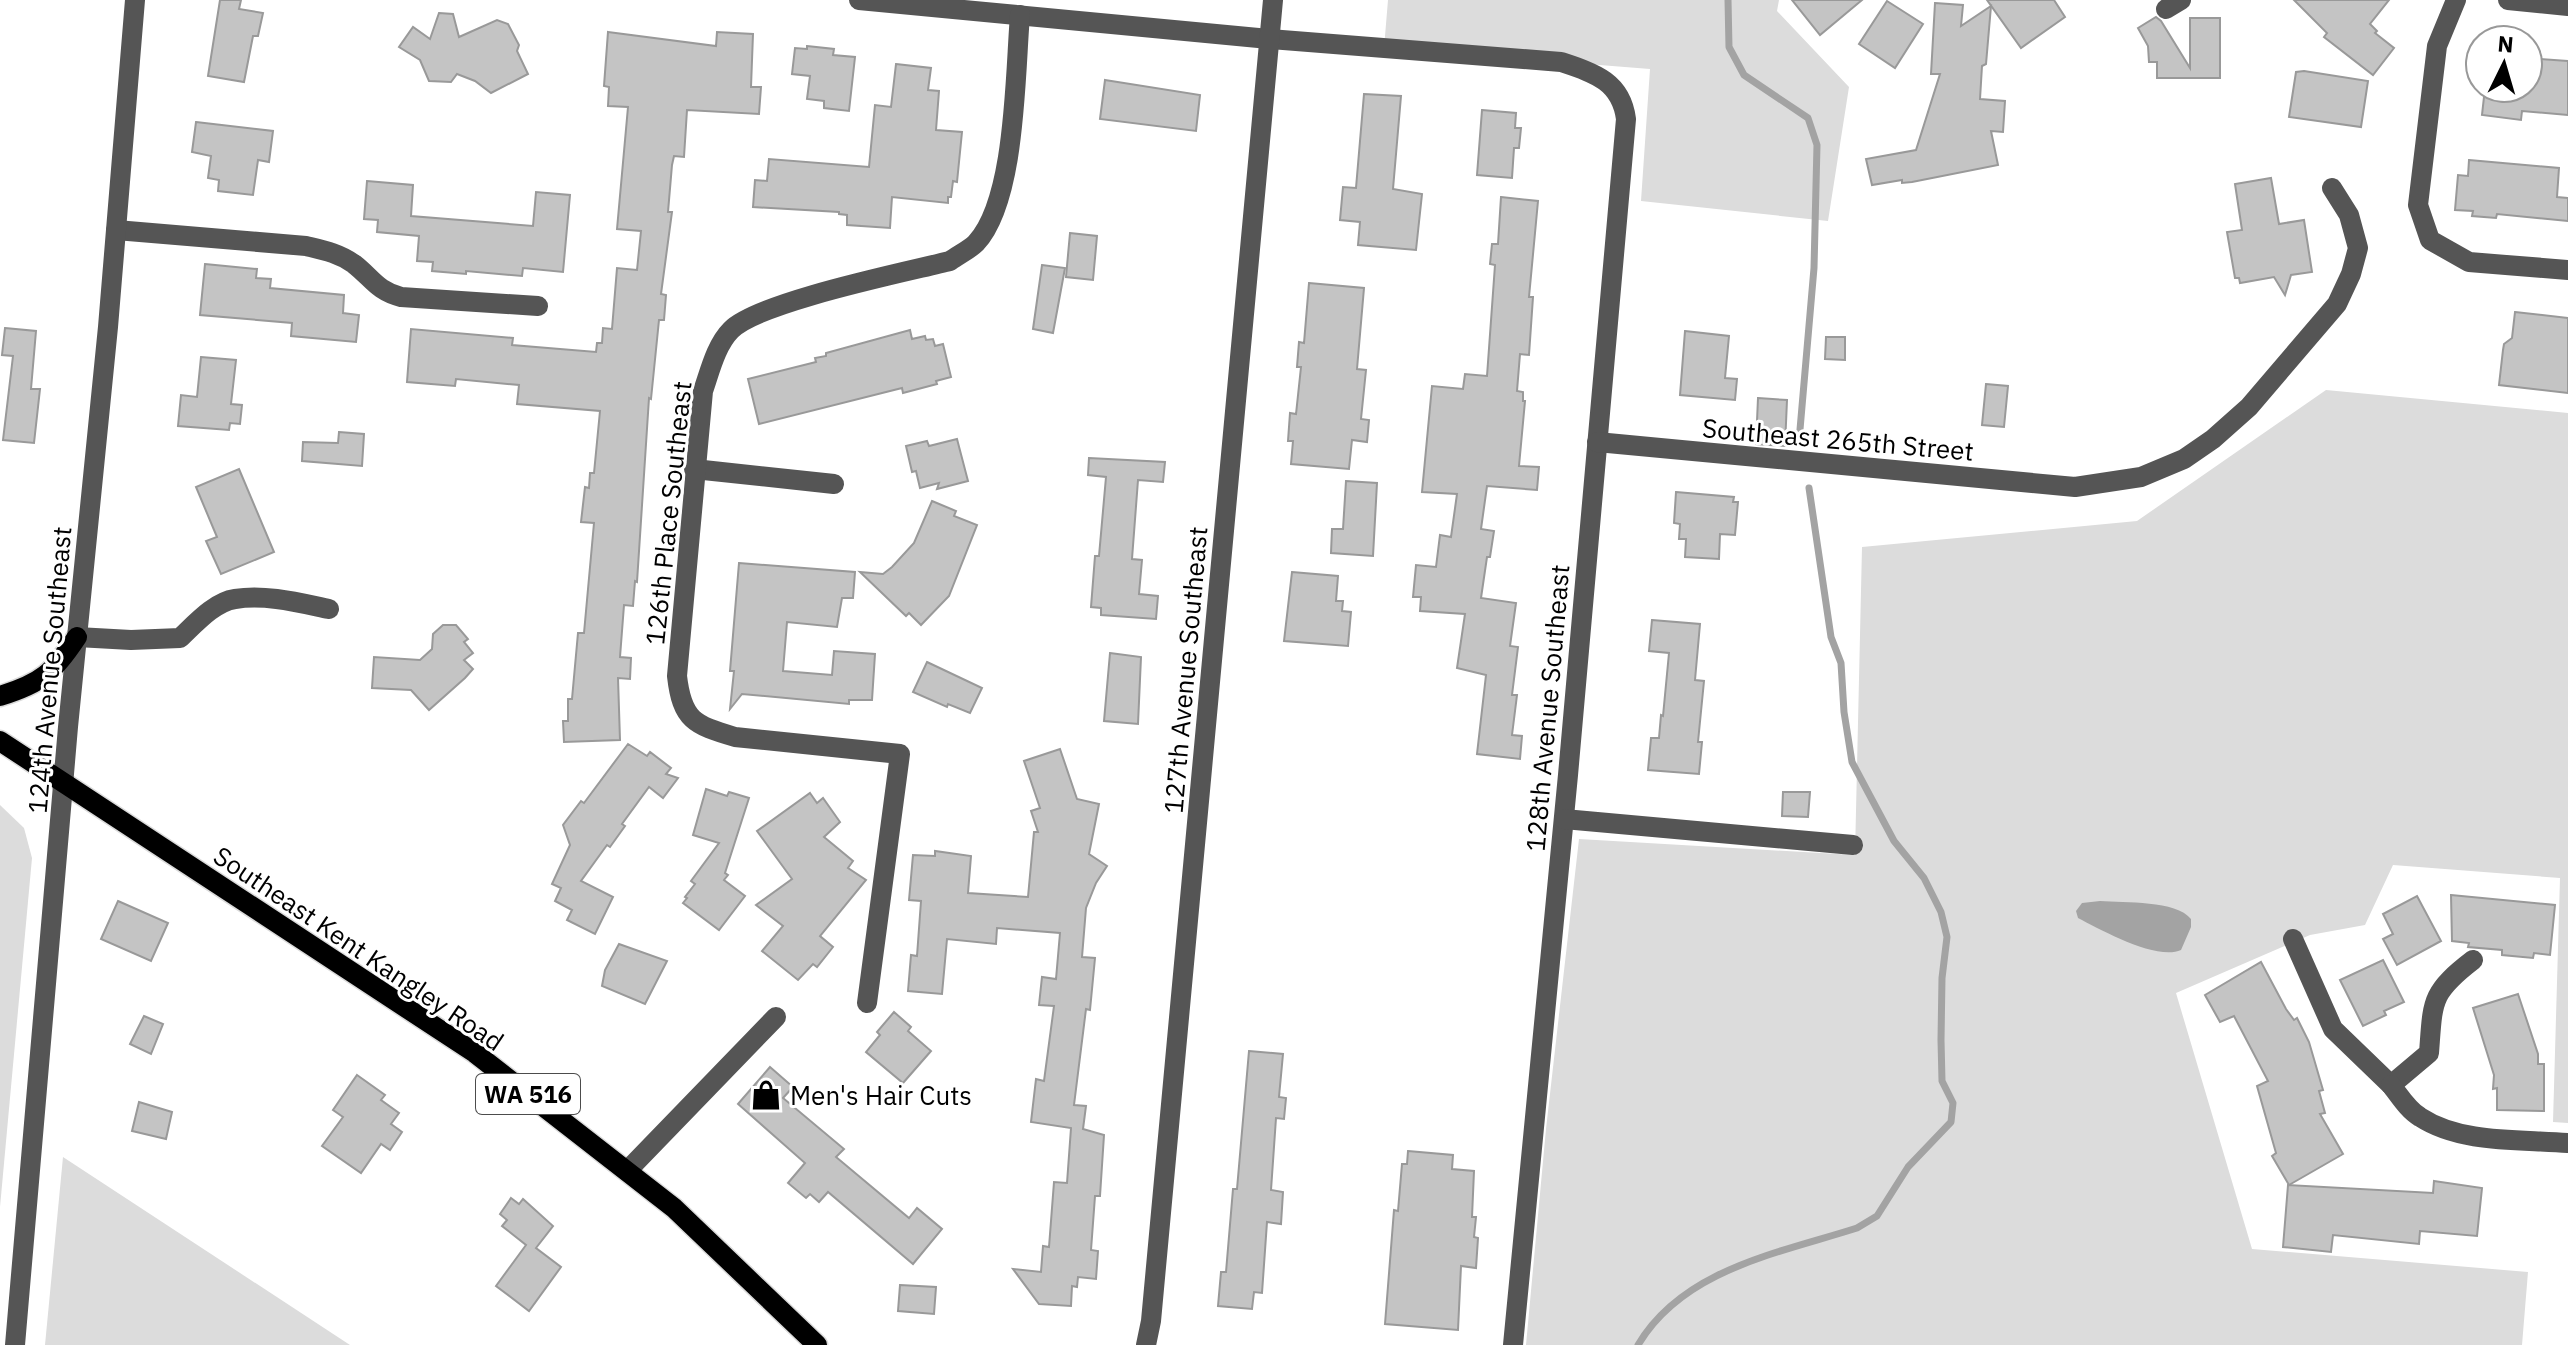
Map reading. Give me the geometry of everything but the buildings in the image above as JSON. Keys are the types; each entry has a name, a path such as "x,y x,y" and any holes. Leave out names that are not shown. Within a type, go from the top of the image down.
{"main road":[{"path":"0,696 28,686 56,668 77,637"},
{"name":"Southeast Kent Kangley Road","path":"0,741 475,1053 674,1208 817,1345"}],"street":[{"name":"124th Avenue Southeast","path":"15,1345 135,0"},
{"path":"859,0 1269,39"},
{"name":"127th Avenue Southeast","path":"1146,1345 1153,1306 1273,0"},
{"path":"2456,0 2437,46 2418,205 2430,240 2469,262 2568,270"},
{"path":"2508,0 2568,6"},
{"name":"126th Place Southeast","path":"867,1003 900,754 735,737 693,721 680,701 677,676 703,391 714,359 732,329 760,311 950,261 975,243 994,212 1007,173 1020,15"},
{"name":"128th Avenue Southeast","path":"1269,39 1561,62 1607,81 1624,101 1626,119 1564,819 1513,1345"},
{"name":"Southeast 265th Street","path":"1597,442 2075,487 2141,477 2184,459 2213,439 2259,396 2337,304 2351,274 2358,248 2349,215 2332,188"},
{"path":"116,230 306,246 332,251 352,262 385,293 401,297 538,306"},
{"path":"694,469 834,484"},
{"path":"77,637 131,640 180,638 208,612 233,598 286,600 329,609"},
{"path":"1564,819 1853,845"},
{"path":"2293,939 2333,1029 2391,1085 2417,1116 2437,1127 2465,1135 2568,1143"},
{"path":"2391,1085 2429,1053 2436,998 2446,981 2473,960"},
{"path":"627,1171 776,1017"}],"shaded area":[{"path":"1388,0 1779,0 1777,11 1849,87 1828,221 1641,201 1650,69 1384,48"},
{"path":"2326,390 2568,413 2568,1123 2553,1122 2560,878 2393,865 2365,925 2310,935 2176,993 2252,1249 2528,1272 2522,1345 1526,1345 1546,1129 1579,839 1855,855 1862,547 2137,521"},
{"path":"0,805 24,828 32,858 0,1207"},
{"path":"2100,901 2162,905 2184,913 2191,919 2191,927 2181,950 2171,952 2144,948 2078,918 2076,911 2082,903"},
{"path":"63,1157 350,1345 45,1345"}],"waterway":[{"path":"1728,0 1729,47 1744,75 1808,118 1817,145 1814,268 1799,441"},
{"path":"1638,1345 1657,1319 1680,1298 1707,1281 1765,1256 1857,1228 1877,1216 1908,1167 1951,1122 1953,1103 1942,1081 1941,1040 1942,978 1947,937 1941,912 1924,878 1894,841 1852,762 1844,712 1841,663 1831,637 1809,488"}],"place":[{"name":"Men's Hair Cuts","path":"766,1095"}]}
